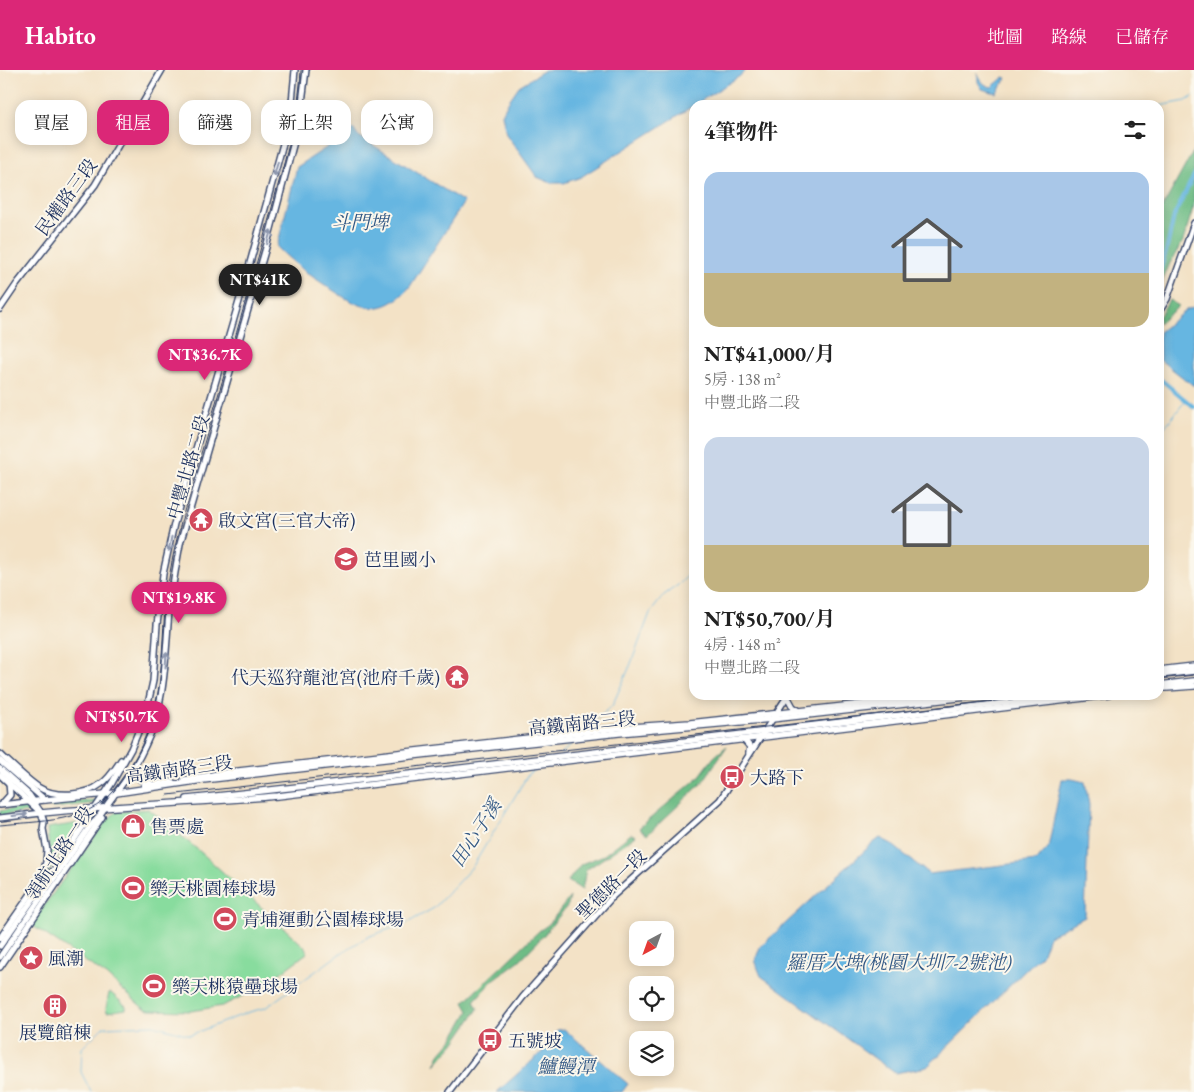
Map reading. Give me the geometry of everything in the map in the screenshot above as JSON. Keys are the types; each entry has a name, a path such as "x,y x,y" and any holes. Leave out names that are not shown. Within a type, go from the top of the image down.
{"main road":[{"name":"民權路三段","path":"0,309 17,284 95,185 162,70"},
{"name":"中豐北路二段","path":"95,808 123,765 146,713 153,681 163,574 174,524 284,140 292,102 295,70"},
{"name":"中豐北路二段","path":"105,807 134,768 147,742 158,708 164,679 174,572 180,544 267,244 300,119 306,70"},
{"path":"1164,304 1194,223"},
{"path":"1164,669 1194,666"},
{"path":"1164,674 1194,671"},
{"path":"1164,687 1194,684"},
{"name":"聖德路一段","path":"450,1092 523,997 613,896 720,800 785,700"},
{"path":"790,700 793,707 798,710"},
{"name":"高鐵南路三段","path":"618,731 752,721 798,710 895,700"},
{"name":"高鐵南路三段","path":"116,793 162,782 222,773 618,731 786,717 940,700"},
{"name":"高鐵南路三段","path":"599,755 740,739 791,728 1029,700"},
{"name":"高鐵南路三段","path":"145,804 278,796 599,755 755,732 762,734 1065,700"},
{"path":"904,714 926,716"},
{"path":"786,717 783,721 784,724 791,728"},
{"path":"752,721 755,732"},
{"path":"740,739 745,740 750,747 749,753"},
{"name":"高鐵南路三段","path":"116,793 203,780 533,740"},
{"path":"0,754 39,788 60,794 90,790 100,785 113,774 121,760"},
{"path":"0,761 45,800"},
{"path":"321,762 341,764"},
{"name":"高鐵南路三段","path":"41,813 511,766"},
{"path":"134,768 138,777 143,782 162,782"},
{"path":"0,769 28,795 31,802"},
{"path":"20,771 31,788"},
{"path":"0,775 31,802 41,813 44,822 43,828 47,850 41,888 26,901"},
{"path":"143,790 171,782"},
{"path":"0,805 4,804 10,796 9,783"},
{"path":"325,785 351,786"},
{"path":"0,805 116,793"},
{"name":"領航北路一段","path":"0,957 105,807"},
{"name":"領航北路一段","path":"0,967 102,818 105,807"},
{"name":"領航北路一段","path":"0,946 95,808"},
{"path":"0,818 41,813"},
{"name":"領航北路一段","path":"0,938 42,878"}],"green space":[{"path":"1194,150 1194,205 1183,241 1164,277 1164,205"},
{"path":"1169,300 1179,306 1164,319 1164,308"},
{"path":"727,746 702,783 647,835 639,828 699,777 714,757"},
{"path":"97,800 95,803 54,808 48,805"},
{"path":"27,807 29,812 0,815 0,811"},
{"path":"149,809 204,855 307,949 307,953 260,988 222,1006 191,1011 149,1010 142,1007 107,976 33,926 32,922 107,820 116,812"},
{"path":"80,823 43,881 49,848 47,828"},
{"path":"631,834 636,836 586,870 582,890 568,881 581,864 604,855"},
{"path":"570,897 568,905 543,936 520,960 492,981 474,1001 478,1009 454,1044 435,1065 440,1054 452,1040 469,1011 464,1002 539,931 549,924"},
{"path":"109,993 126,1006 126,1009 107,1012"}],"water":[{"path":"545,70 746,70 740,76 702,100 689,100 689,108 581,177 564,183 551,183 537,177 506,134 502,114 519,86"},
{"path":"977,72 983,82 992,87 1004,77 1007,78 996,93 982,89 978,82"},
{"name":"斗門埤","path":"353,128 361,138 361,145 373,145 464,202 409,288 397,299 386,305 376,307 355,303 345,298 304,270 277,247 297,167 330,145 351,145 351,130"},
{"path":"1194,307 1194,386 1164,363 1164,328 1186,310"},
{"name":"羅厝大埤(桃園大圳7-2號池)","path":"1062,779 1085,782 1089,804 1085,917 1049,936 1043,953 927,1067 895,1073 761,976 755,961 760,947 880,838 890,843 929,874 1036,861 1048,848"},
{"path":"611,877 618,882 609,891 601,886"},
{"name":"鱸鰻潭","path":"564,1029 628,1084 622,1092 497,1092 550,1045 551,1037 556,1034 557,1030"}],"waterway":[{"name":"田心子溪","path":"1164,105 1186,101 1194,96"},
{"path":"1164,259 1174,216 1194,175"},
{"path":"1164,382 1194,407"},
{"path":"1164,428 1186,400"},
{"name":"田心子溪","path":"586,729 612,706 630,666 650,613 664,595 689,575"},
{"name":"田心子溪","path":"561,754 575,741"},
{"name":"田心子溪","path":"91,1092 81,1072 82,1048 103,1027 153,1025 190,1035 249,1012 265,1008 338,955 367,937 407,923 434,908 473,866 529,773 541,767"}],"railway":[{"path":"0,825 46,821 76,815 103,801 114,791 127,773 149,731 158,693 165,611 172,559 285,161 297,107 301,70"},
{"path":"1164,678 1194,675"},
{"path":"168,795 1003,700"}],"place":[{"name":"啟文宮(三官大帝)","path":"201,520"},
{"name":"芭里國小","path":"346,559"},
{"name":"代天巡狩龍池宮(池府千歲)","path":"457,677"},
{"name":"大路下","path":"732,777"},
{"name":"售票處","path":"133,826"},
{"name":"樂天桃園棒球場","path":"133,888"},
{"name":"青埔運動公園棒球場","path":"225,919"},
{"name":"風潮","path":"31,958"},
{"name":"樂天桃猿壘球場","path":"154,986"},
{"name":"展覽館棟","path":"55,1006"},
{"name":"五號坡","path":"490,1040"}]}
